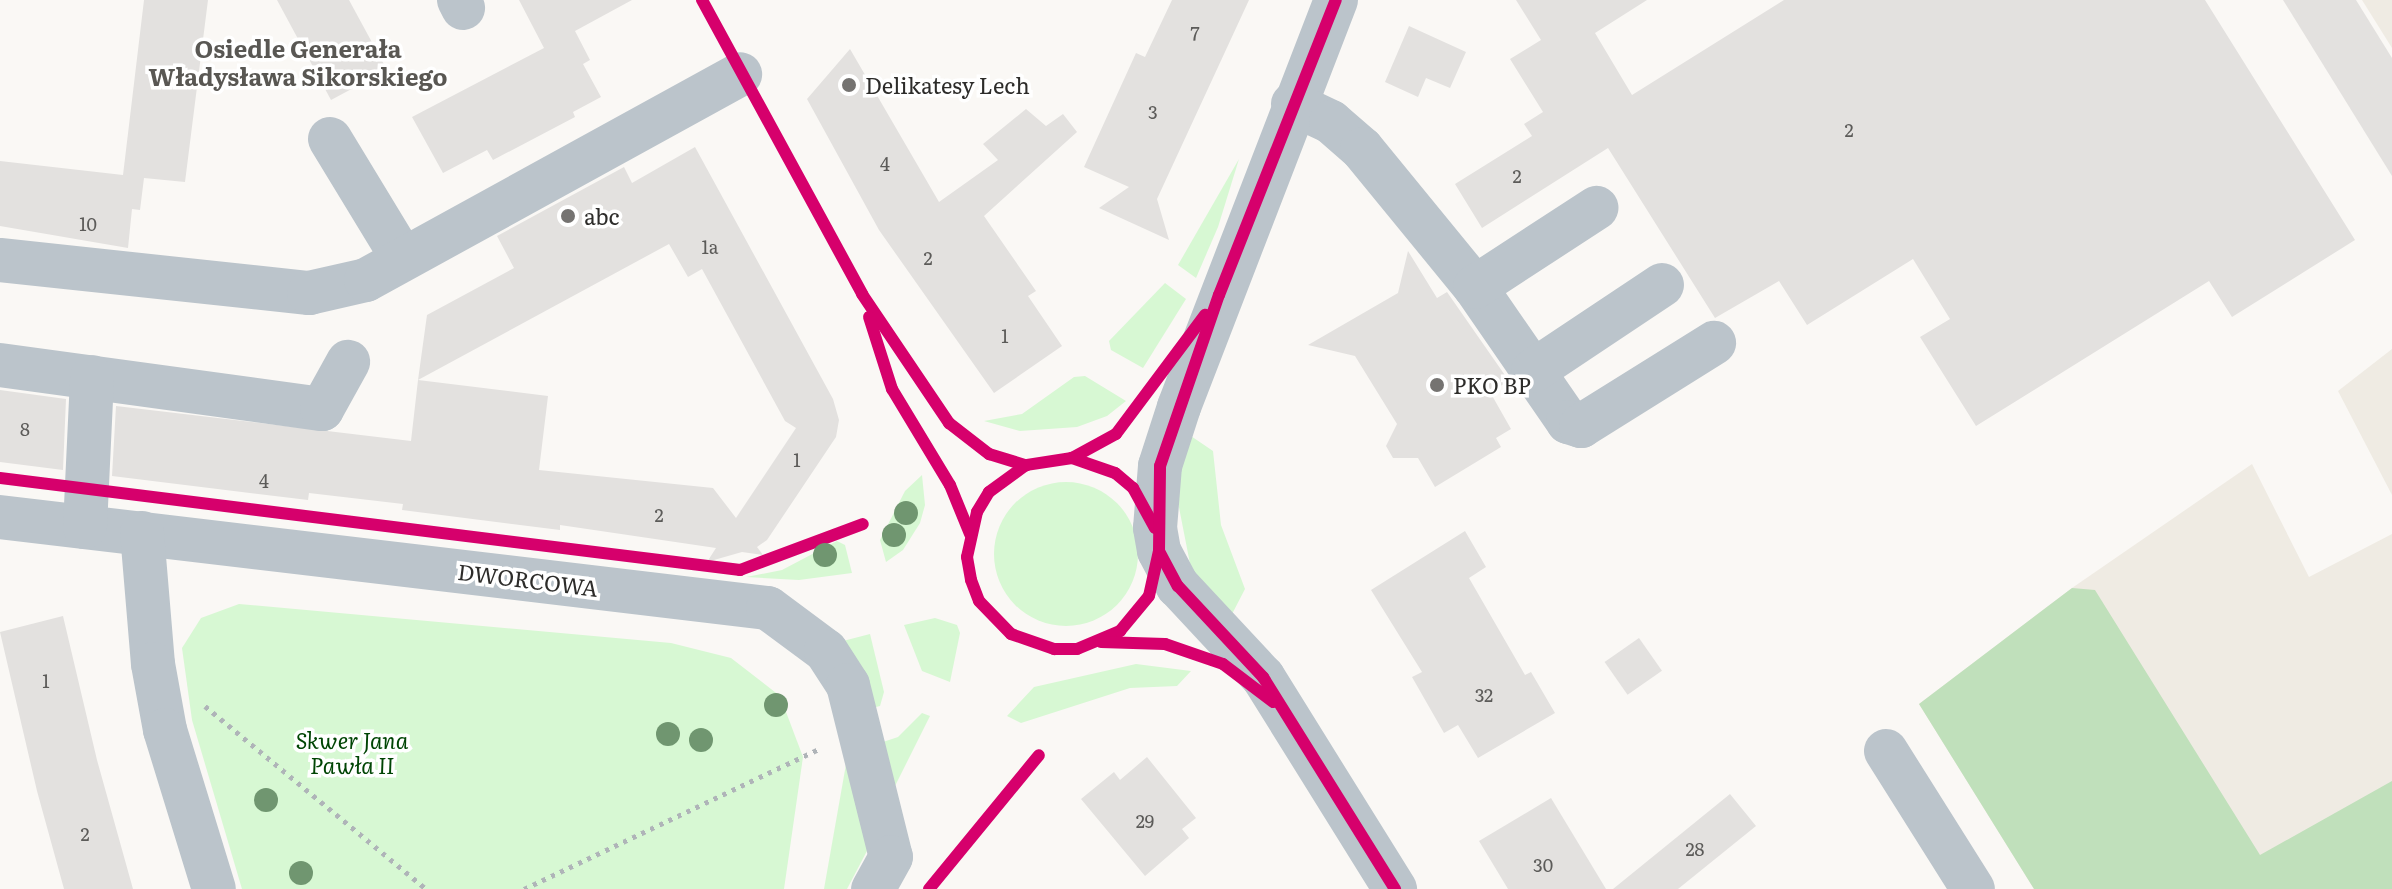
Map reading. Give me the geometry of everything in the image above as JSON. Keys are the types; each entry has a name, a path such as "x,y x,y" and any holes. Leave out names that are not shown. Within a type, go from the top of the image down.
{"street":[{"path":"1336,0 1219,295 1160,466 1157,540 1185,595 1208,623 1237,643 1263,677 1395,889"},
{"path":"0,260 309,293 366,280 740,74"},
{"path":"1293,104 1331,122 1362,149 1475,287 1568,422 1581,426 1714,343"},
{"path":"330,139 403,259"},
{"path":"1475,287 1596,208"},
{"path":"1533,371 1662,285"},
{"path":"0,365 322,409 348,362"},
{"path":"85,527 92,377"},
{"name":"DWORCOWA","path":"0,517 768,608 826,651 848,685 882,873"},
{"path":"142,533 153,664 179,785 214,889"},
{"path":"1886,751 1973,889"}],"path":[{"path":"153,664 426,889"},
{"path":"524,889 823,746"}],"shaded area":[{"path":"2362,0 2392,0 2392,48"},
{"path":"2392,349 2392,495 2338,391"},
{"path":"2252,464 2309,577 2392,534 2392,889 2034,889 1919,704 2072,588"}],"green space":[{"path":"1239,159 1218,227 1196,278 1178,265"},
{"path":"1165,283 1186,299 1143,368 1111,350 1109,341"},
{"path":"1085,376 1126,401 1107,416 1077,427 1020,431 984,421 1022,414 1074,377"},
{"path":"1185,432 1213,451 1221,525 1245,589 1231,616 1193,579 1175,487"},
{"path":"922,475 925,505 920,523 903,550 886,562 880,540 905,491"},
{"path":"1066,482 1094,488 1117,503 1132,526 1138,554 1132,582 1117,605 1094,620 1066,626 1038,620 1015,605 1000,582 994,554 1000,526 1015,503 1038,488"},
{"path":"837,541 845,545 852,573 799,580 746,577 782,570"},
{"path":"2072,588 2095,590 2260,855 2392,781 2392,889 2034,889 1919,704"},
{"name":"Skwer Jana Pawła II","path":"239,604 671,643 731,658 780,696 803,757 784,889 242,889 192,720 182,648 201,618"},
{"path":"935,618 957,625 960,633 950,682 922,671 904,625"},
{"path":"870,634 884,692 880,706 872,708 843,641"},
{"path":"1136,664 1191,671 1177,686 1130,688 1021,723 1007,716 1034,687"},
{"path":"922,713 930,716 895,786 883,742 898,737"},
{"path":"848,753 868,849 847,889 824,889"}],"building":[{"path":"144,0 208,0 185,182 144,178 140,210 132,209 128,248 0,226 0,161 123,175"},
{"path":"277,0 349,0 387,70 331,100"},
{"path":"519,0 632,0 575,31 590,60 583,64 601,97 573,112 575,117 493,160 487,150 443,173 412,117 544,48"},
{"path":"1172,0 1249,0 1157,199 1169,240 1099,208 1129,187 1084,167 1136,53 1145,57"},
{"path":"1516,0 1647,0 1595,33 1632,95 1784,0 2205,0 2355,240 2232,317 2209,281 1976,426 1920,337 1950,319 1913,259 1807,325 1779,281 1715,318 1608,148 1482,228 1455,184 1532,136 1524,124 1543,112 1510,59 1541,40"},
{"path":"2283,0 2356,0 2392,58 2392,176"},
{"path":"1409,26 1466,52 1450,88 1426,78 1418,97 1385,82"},
{"path":"850,49 939,202 998,160 983,144 1026,109 1046,126 1063,114 1077,132 984,216 1036,291 1028,296 1062,346 994,393 879,230 807,99"},
{"path":"695,147 833,399 839,420 836,437 767,540 757,547 763,555 742,552 707,562 716,548 560,525 560,530 402,510 403,504 309,493 308,500 112,476 116,406 411,441 418,380 427,315 514,268 497,236 624,167 632,183","holes":["669,244 688,277 702,269 785,421 796,428 736,518 713,488 539,470 548,396 418,380"]},
{"name":"PKO BP","path":"1408,251 1437,298 1447,292 1509,381 1490,392 1511,429 1496,438 1501,447 1435,487 1418,458 1393,458 1386,446 1397,424 1355,356 1308,345 1398,293"},
{"path":"0,390 66,399 63,470 0,462"},
{"path":"1465,531 1486,567 1469,578 1525,675 1531,672 1555,713 1478,758 1458,725 1444,733 1412,677 1422,672 1371,590"},
{"path":"63,616 97,760 133,889 64,889 37,791 0,632"},
{"path":"1639,638 1662,671 1628,695 1605,662"},
{"path":"1147,757 1196,818 1182,829 1189,838 1145,876 1081,799 1114,772 1120,780"},
{"path":"1730,794 1756,826 1678,889 1613,889"},
{"path":"1551,798 1606,889 1508,889 1479,841"}],"cycle path":[{"path":"702,0 862,294 949,423 989,454 1026,465"},
{"path":"1155,528 1133,488 1115,473 1072,458 1026,465 989,492 977,512 967,557 971,580 979,601 1011,634 1054,649 1077,649 1120,631 1149,596 1159,551 1160,466 1219,295 1336,0"},
{"path":"1072,458 1116,434 1205,315"},
{"path":"869,317 892,389 950,485 970,534"},
{"path":"0,478 740,570 863,524"},
{"path":"1159,551 1178,586 1263,677 1395,889"},
{"path":"1101,642 1165,644 1223,664 1273,702"},
{"path":"929,889 1039,755"}],"place":[{"name":"Delikatesy Lech","path":"849,85"},
{"name":"abc","path":"568,216"},
{"name":"PKO BP","path":"1437,385"}],"district":[{"name":"Osiedle Generała Władysława Sikorskiego","path":"298,62"}]}
